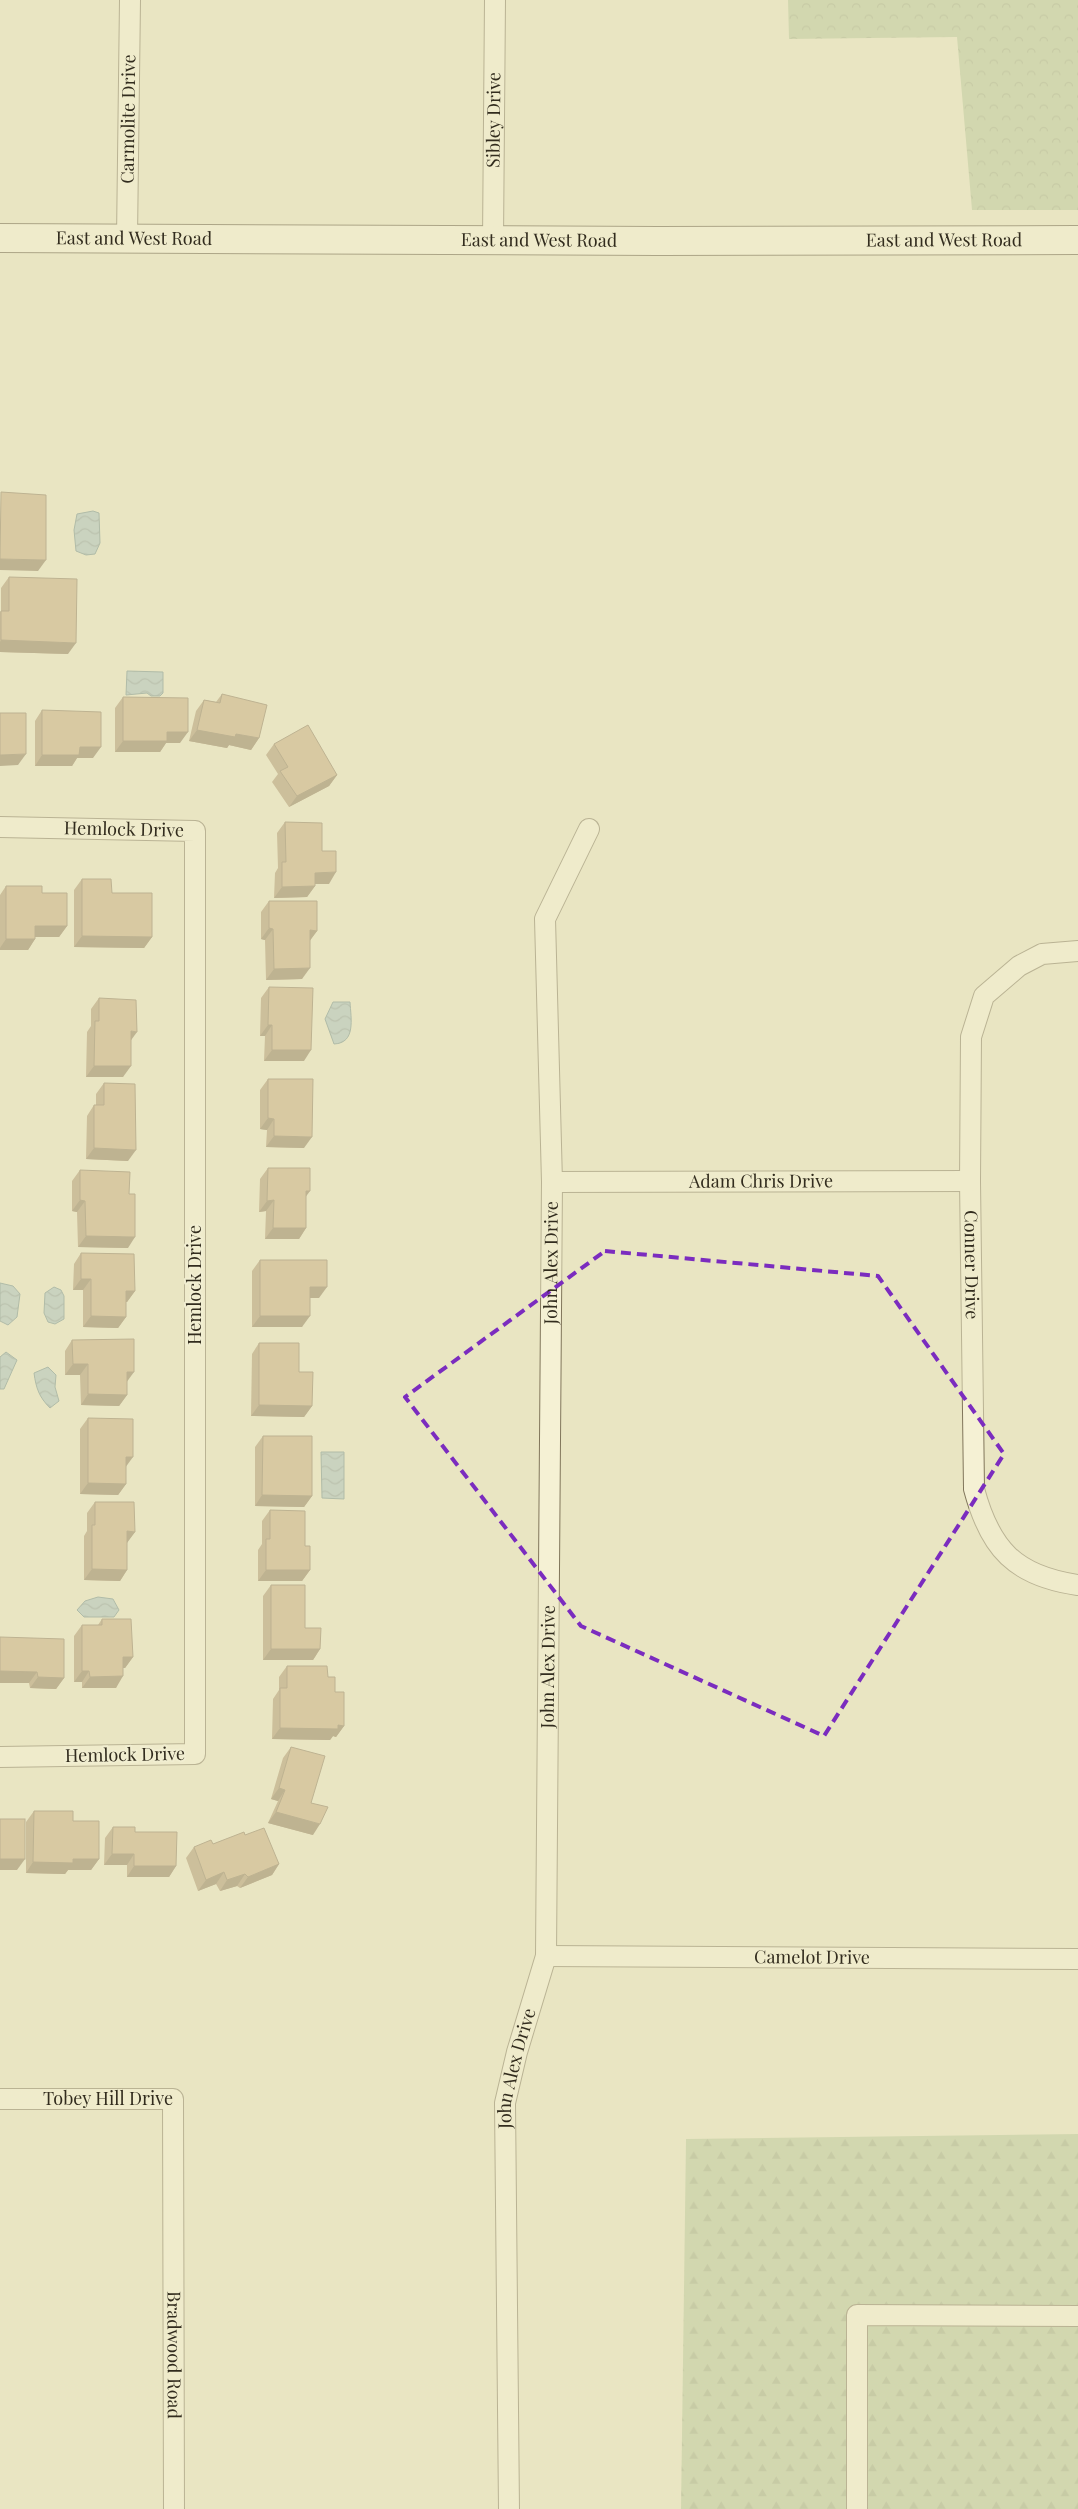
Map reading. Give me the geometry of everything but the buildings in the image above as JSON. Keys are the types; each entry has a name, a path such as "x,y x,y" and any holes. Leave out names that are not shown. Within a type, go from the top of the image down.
{"street":[{"name":"Carmolite Drive","path":"127,238 130,0"},
{"name":"Sibley Drive","path":"493,240 495,0"},
{"name":"East and West Road","path":"0,238 1078,240"},
{"name":"Hemlock Drive","path":"0,828 195,831 195,1754 8,1757"},
{"name":"John Alex Drive","path":"509,2509 505,2103 517,2052 546,1956 552,1182 545,919 589,829"},
{"name":"Conner Drive","path":"1078,951 1042,954 1019,966 984,996 971,1037 970,1181 974,1489 982,1519 1002,1552 1036,1575 1078,1585"},
{"name":"Adam Chris Drive","path":"552,1182 970,1181"},
{"name":"Camelot Drive","path":"546,1956 1078,1959"},
{"name":"Tobey Hill Drive","path":"0,2099 173,2098 173,2201"},
{"name":"Bradwood Road","path":"173,2201 174,2509"},
{"path":"857,2509 857,2315 1078,2316"}],"highlighted area":[{"path":"605,1251 878,1276 1004,1454 824,1736 581,1626 405,1397"}],"green space":[{"path":"788,0 1078,0 1078,210 972,210 957,37 789,39"},
{"path":"1078,2134 1078,2509 681,2509 686,2139"}],"water":[{"path":"93,511 99,513 100,543 95,554 86,555 76,551 74,530 77,514"},
{"path":"127,671 163,672 163,693 160,696 151,696 147,693 126,695"},
{"path":"333,1002 350,1002 351,1016 349,1035 341,1043 334,1044 325,1019"},
{"path":"0,1283 13,1286 20,1294 17,1317 8,1325 0,1321"},
{"path":"54,1287 61,1290 64,1296 64,1319 55,1324 48,1322 44,1313 45,1293"},
{"path":"6,1352 17,1360 4,1389 0,1389 0,1357"},
{"path":"48,1367 56,1375 55,1387 59,1401 50,1408 39,1392 34,1373"},
{"path":"321,1452 344,1452 344,1499 322,1498"},
{"path":"98,1597 113,1599 119,1610 114,1617 84,1617 77,1610 85,1601"}]}
